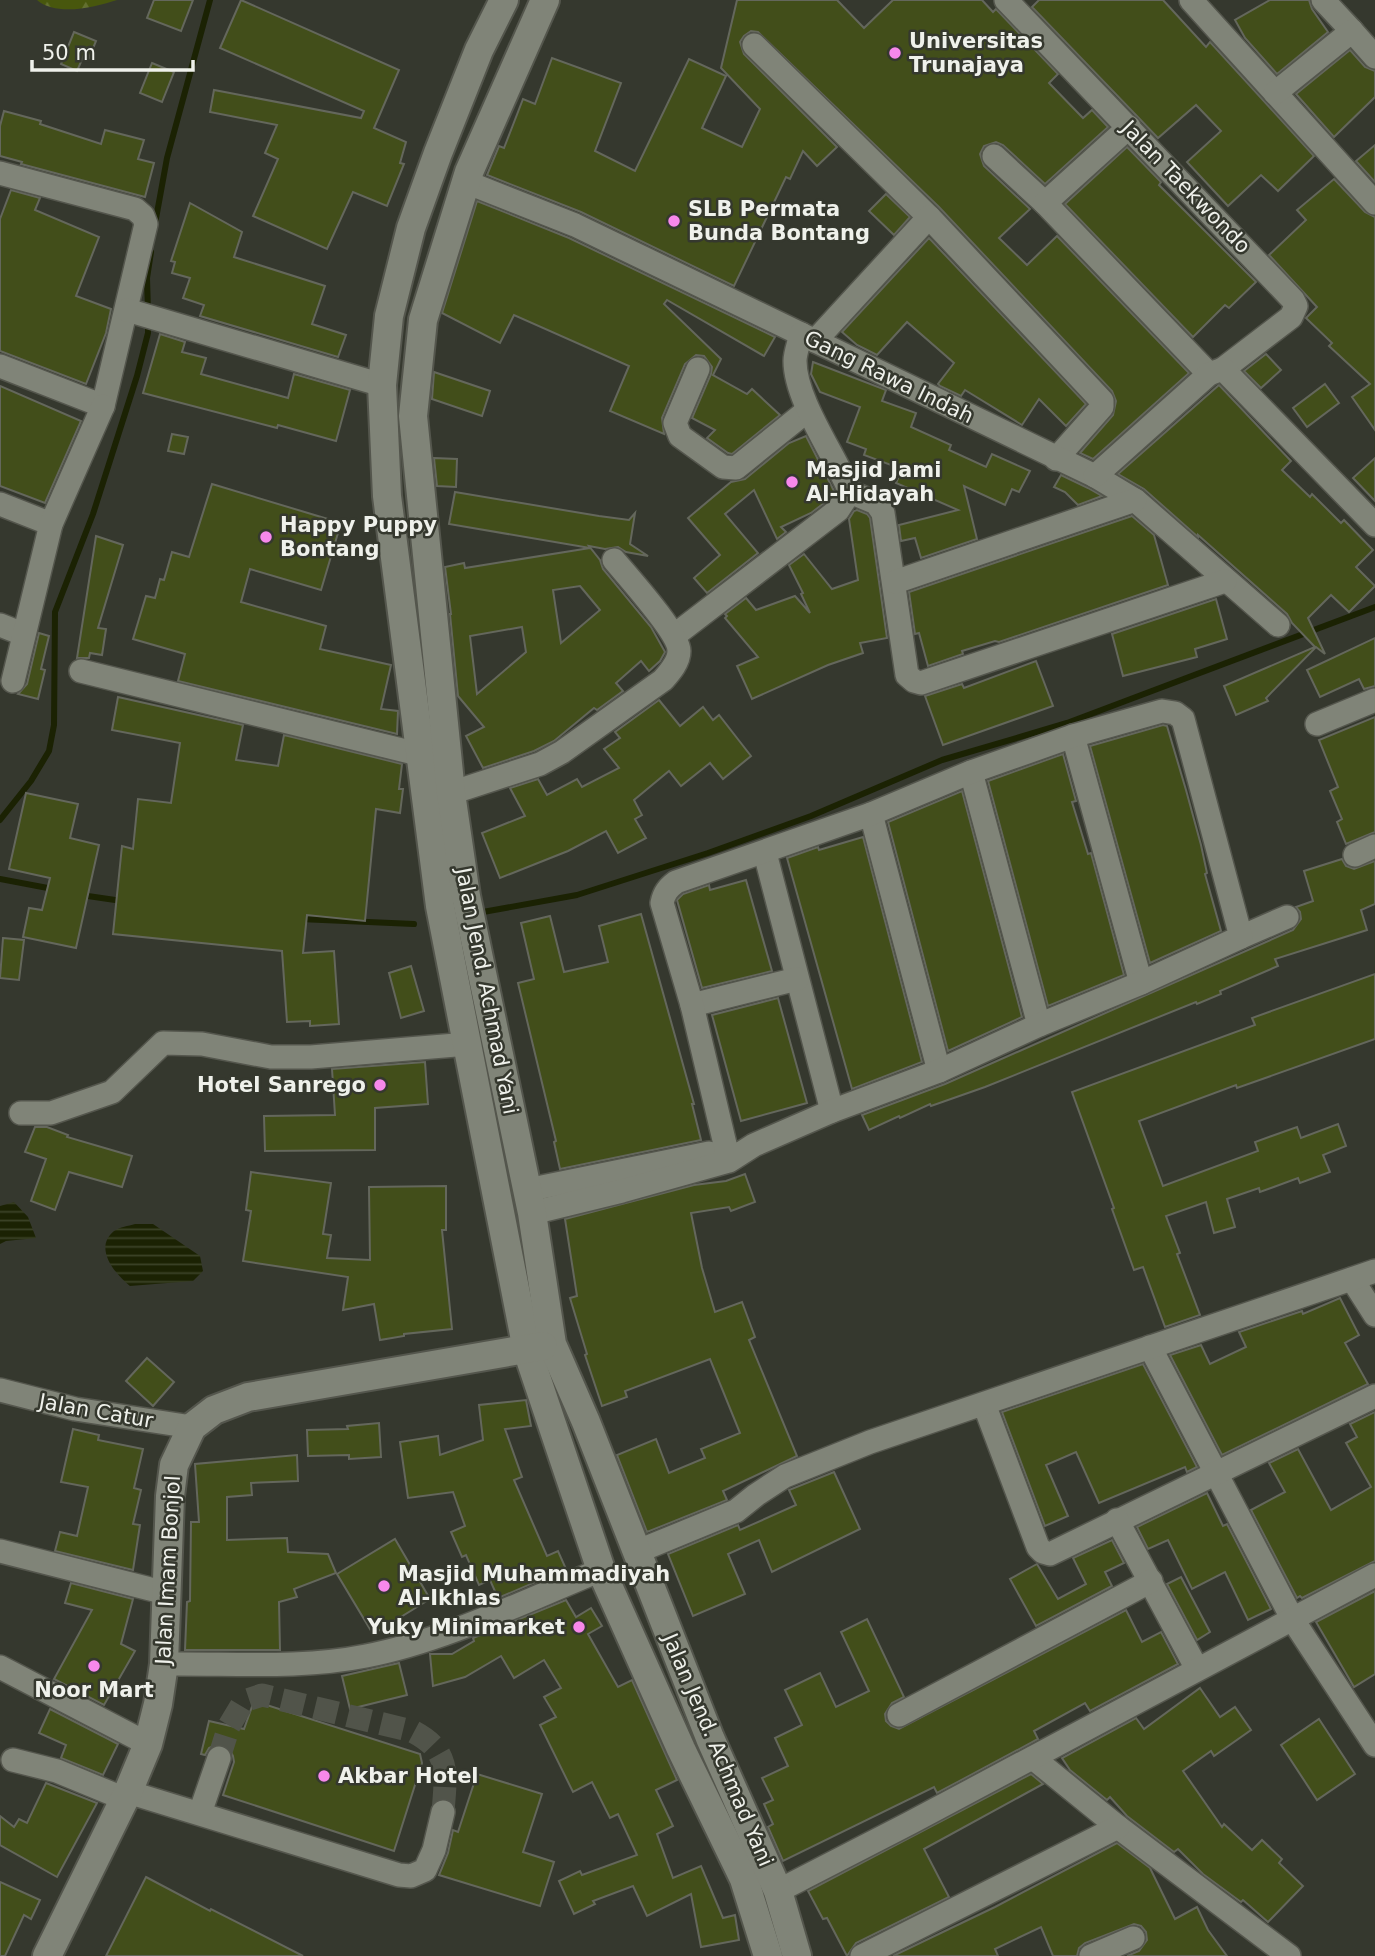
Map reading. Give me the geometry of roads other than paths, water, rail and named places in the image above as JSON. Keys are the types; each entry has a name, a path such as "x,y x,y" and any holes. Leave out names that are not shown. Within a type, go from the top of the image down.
{"street":[{"name":"Jalan Jend. Achmad Yani","path":"504,0 479,50 411,228 389,316 382,385 387,496 445,930 468,1044 542,1353 601,1570 681,1749 744,1878 768,1956"},
{"name":"Jalan Jend. Achmad Yani","path":"545,0 466,182 423,320 413,416 451,793 466,897 529,1201 542,1353 586,1422 710,1738 778,1891 797,1956"},
{"path":"1323,0 1375,57"},
{"name":"Jalan Taekwondo","path":"1012,2 1293,300 1296,306 1291,317 1216,371"},
{"path":"1195,2 1375,203"},
{"path":"1275,93 1352,32"},
{"path":"754,45 929,217 1102,401 1102,407 1056,459"},
{"path":"449,125 485,136"},
{"path":"1045,203 1129,127"},
{"path":"994,156 1375,524"},
{"path":"432,169 466,182"},
{"path":"0,173 135,209 143,216 146,224 135,313 103,405 51,524 13,681"},
{"name":"Gang Rawa Indah","path":"466,182 575,225 1095,476 1135,500 1278,625"},
{"path":"929,217 808,338 795,361 808,410 850,492 876,503 883,513 907,675 920,683 1225,581"},
{"path":"135,313 382,385"},
{"path":"0,366 103,405"},
{"path":"698,369 675,423 676,430 680,436 723,467 736,468 808,410"},
{"path":"1095,476 1216,371"},
{"path":"675,635 838,510 850,492"},
{"path":"895,582 1135,500"},
{"path":"0,504 51,524"},
{"path":"451,793 540,764 663,680 673,668 679,651 675,635 614,560"},
{"path":"0,625 23,634"},
{"path":"81,671 422,755"},
{"path":"1317,724 1375,700"},
{"path":"728,1155 692,1005 662,903 663,895 676,882 765,853 871,814 971,772 1073,736 1162,711 1175,713 1183,719 1241,937"},
{"path":"1073,736 1141,984"},
{"path":"971,772 1039,1025"},
{"path":"871,814 939,1070"},
{"path":"765,853 832,1111"},
{"path":"529,1201 728,1155 939,1070 1039,1025 1141,984 1287,916"},
{"path":"445,930 472,922"},
{"path":"692,1005 797,979"},
{"path":"21,1113 51,1113 112,1092 163,1043 202,1044 271,1058 468,1044"},
{"path":"636,1552 736,1511 785,1476 870,1442 1375,1271"},
{"path":"1352,1279 1375,1315"},
{"path":"1150,1347 1293,1620 1375,1745"},
{"path":"203,1419 542,1353"},
{"name":"Jalan Catur","path":"0,1390 75,1409 203,1419"},
{"path":"984,1404 1040,1550 1046,1554 1055,1553 1117,1520 1375,1395"},
{"name":"Jalan Imam Bonjol","path":"47,1956 127,1795 148,1744 164,1664 170,1496 174,1465 203,1419"},
{"path":"1117,1520 1197,1669"},
{"path":"0,1551 166,1593"},
{"path":"164,1664 326,1662 368,1656 434,1637 601,1570"},
{"path":"778,1891 1375,1575"},
{"path":"899,1715 1151,1581"},
{"path":"0,1667 148,1744"},
{"path":"200,1813 219,1758"},
{"path":"1033,1758 1118,1827 1289,1956"},
{"path":"13,1759 127,1795 200,1813 411,1876 425,1870 434,1850 443,1812"},
{"path":"862,1956 1118,1827"},
{"path":"1091,1956 1133,1938"}],"waterway":[{"path":"155,224 167,158 210,0"},
{"path":"148,311 147,278 151,252"},
{"path":"0,820 31,781 49,751 54,725 55,612 93,514 137,376 148,333 148,321"},
{"path":"483,912 577,895 708,853 811,816 942,760 1067,723 1375,607"},
{"path":"0,879 53,889"},
{"path":"81,895 122,901"},
{"path":"300,919 414,924"}],"tunnel":[{"path":"219,1758 229,1726 244,1701 262,1695 412,1731 425,1739 440,1755 445,1775 443,1812"}],"place":[{"name":"Universitas Trunajaya","path":"895,53"},
{"name":"SLB Permata Bunda Bontang","path":"674,221"},
{"name":"Masjid Jami Al-Hidayah","path":"792,482"},
{"name":"Happy Puppy Bontang","path":"266,537"},
{"name":"Hotel Sanrego","path":"380,1085"},
{"name":"Masjid Muhammadiyah Al-Ikhlas","path":"384,1586"},
{"name":"Yuky Minimarket","path":"579,1627"},
{"name":"Noor Mart","path":"94,1666"},
{"name":"Akbar Hotel","path":"324,1776"}]}
